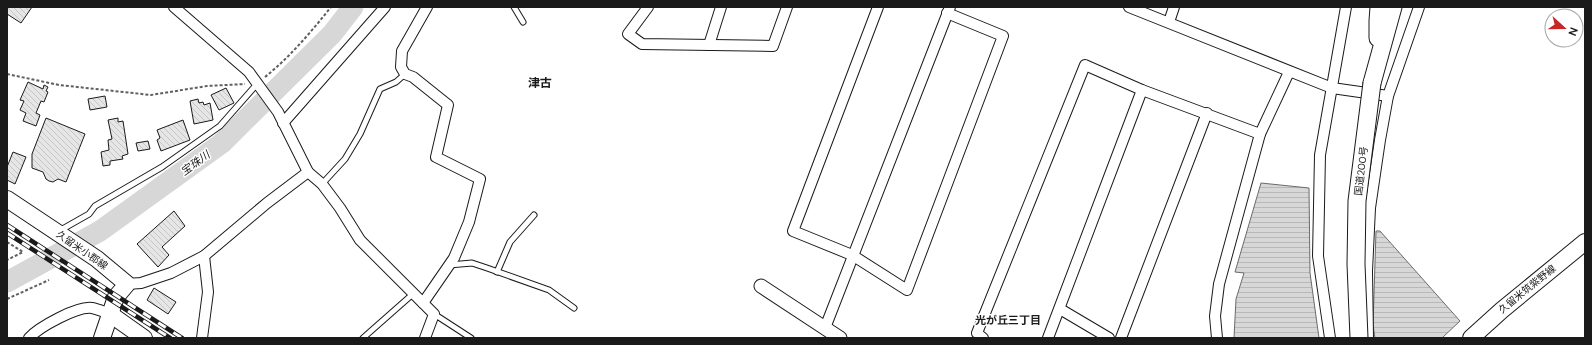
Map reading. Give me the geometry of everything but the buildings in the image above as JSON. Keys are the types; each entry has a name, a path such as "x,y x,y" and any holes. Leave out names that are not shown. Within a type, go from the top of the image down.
{"highway":[{"path":"1379,7 1379,56"},
{"name":"国道200号","path":"1359,338 1356,264 1357,201 1372,83 1393,7"}],"main road":[{"name":"久留米小郡線","path":"7,199 97,259 127,284"},
{"name":"久留米筑紫野線","path":"1471,338 1502,310 1585,242"},
{"path":"102,338 116,297 127,284"},
{"path":"110,314 144,338"}],"street":[{"path":"174,7 249,72 278,112 308,172 322,184 340,208 360,240 434,314 425,338"},
{"path":"283,123 385,7"},
{"path":"423,303 454,258 469,222 480,179 436,157 448,105 413,77 405,74 401,67 402,51 427,7"},
{"path":"648,7 628,34 642,44 773,46 787,7"},
{"path":"709,45 721,7"},
{"path":"824,328 852,255 948,10 1003,36 907,290 852,255 793,231 878,7"},
{"path":"1129,7 1332,88 1388,96"},
{"path":"1169,22 1174,7"},
{"path":"1330,338 1318,256 1320,155 1346,7"},
{"path":"1368,338 1367,270 1370,208 1380,140 1388,96 1419,7"},
{"path":"983,338 977,333 1084,65 1142,90 1208,113 1260,134"},
{"path":"1217,338 1215,316 1219,284 1260,134 1289,72"},
{"path":"1048,338 1142,90"},
{"path":"1121,338 1208,113"},
{"path":"127,284 141,283 171,273 204,256 267,203 308,172"},
{"path":"202,338 208,292 204,256"},
{"path":"761,286 840,338"},
{"path":"29,338 34,333 70,312 91,308 110,314"},
{"path":"1060,309 1109,338"}],"lane":[{"path":"514,7 523,22"},
{"path":"322,184 349,153 360,134 380,89 396,82 405,74"},
{"path":"60,234 89,214 95,206 162,167 220,126 259,87"},
{"path":"497,272 510,242 534,215"},
{"path":"449,265 472,263 549,290 574,308"},
{"path":"363,338 414,293"},
{"path":"434,314 471,338"}],"path":[{"path":"7,74 59,85 152,96 207,86 259,87 312,31 331,7"},
{"path":"7,242 23,252 7,260"},
{"path":"7,300 49,280"}],"shaded area":[{"path":"1261,183 1309,188 1310,273 1319,338 1234,338 1236,299 1244,273 1235,272"},
{"path":"1376,231 1380,231 1460,321 1442,338 1375,338 1373,325"}],"waterway":[{"name":"宝珠川","path":"7,282 100,231 222,143 332,34 353,7"}],"railway":[{"path":"7,225 182,338"},
{"path":"7,233 170,338"}],"district":[{"name":"津古","path":"540,83"},
{"name":"光が丘三丁目","path":"1008,320"}]}
